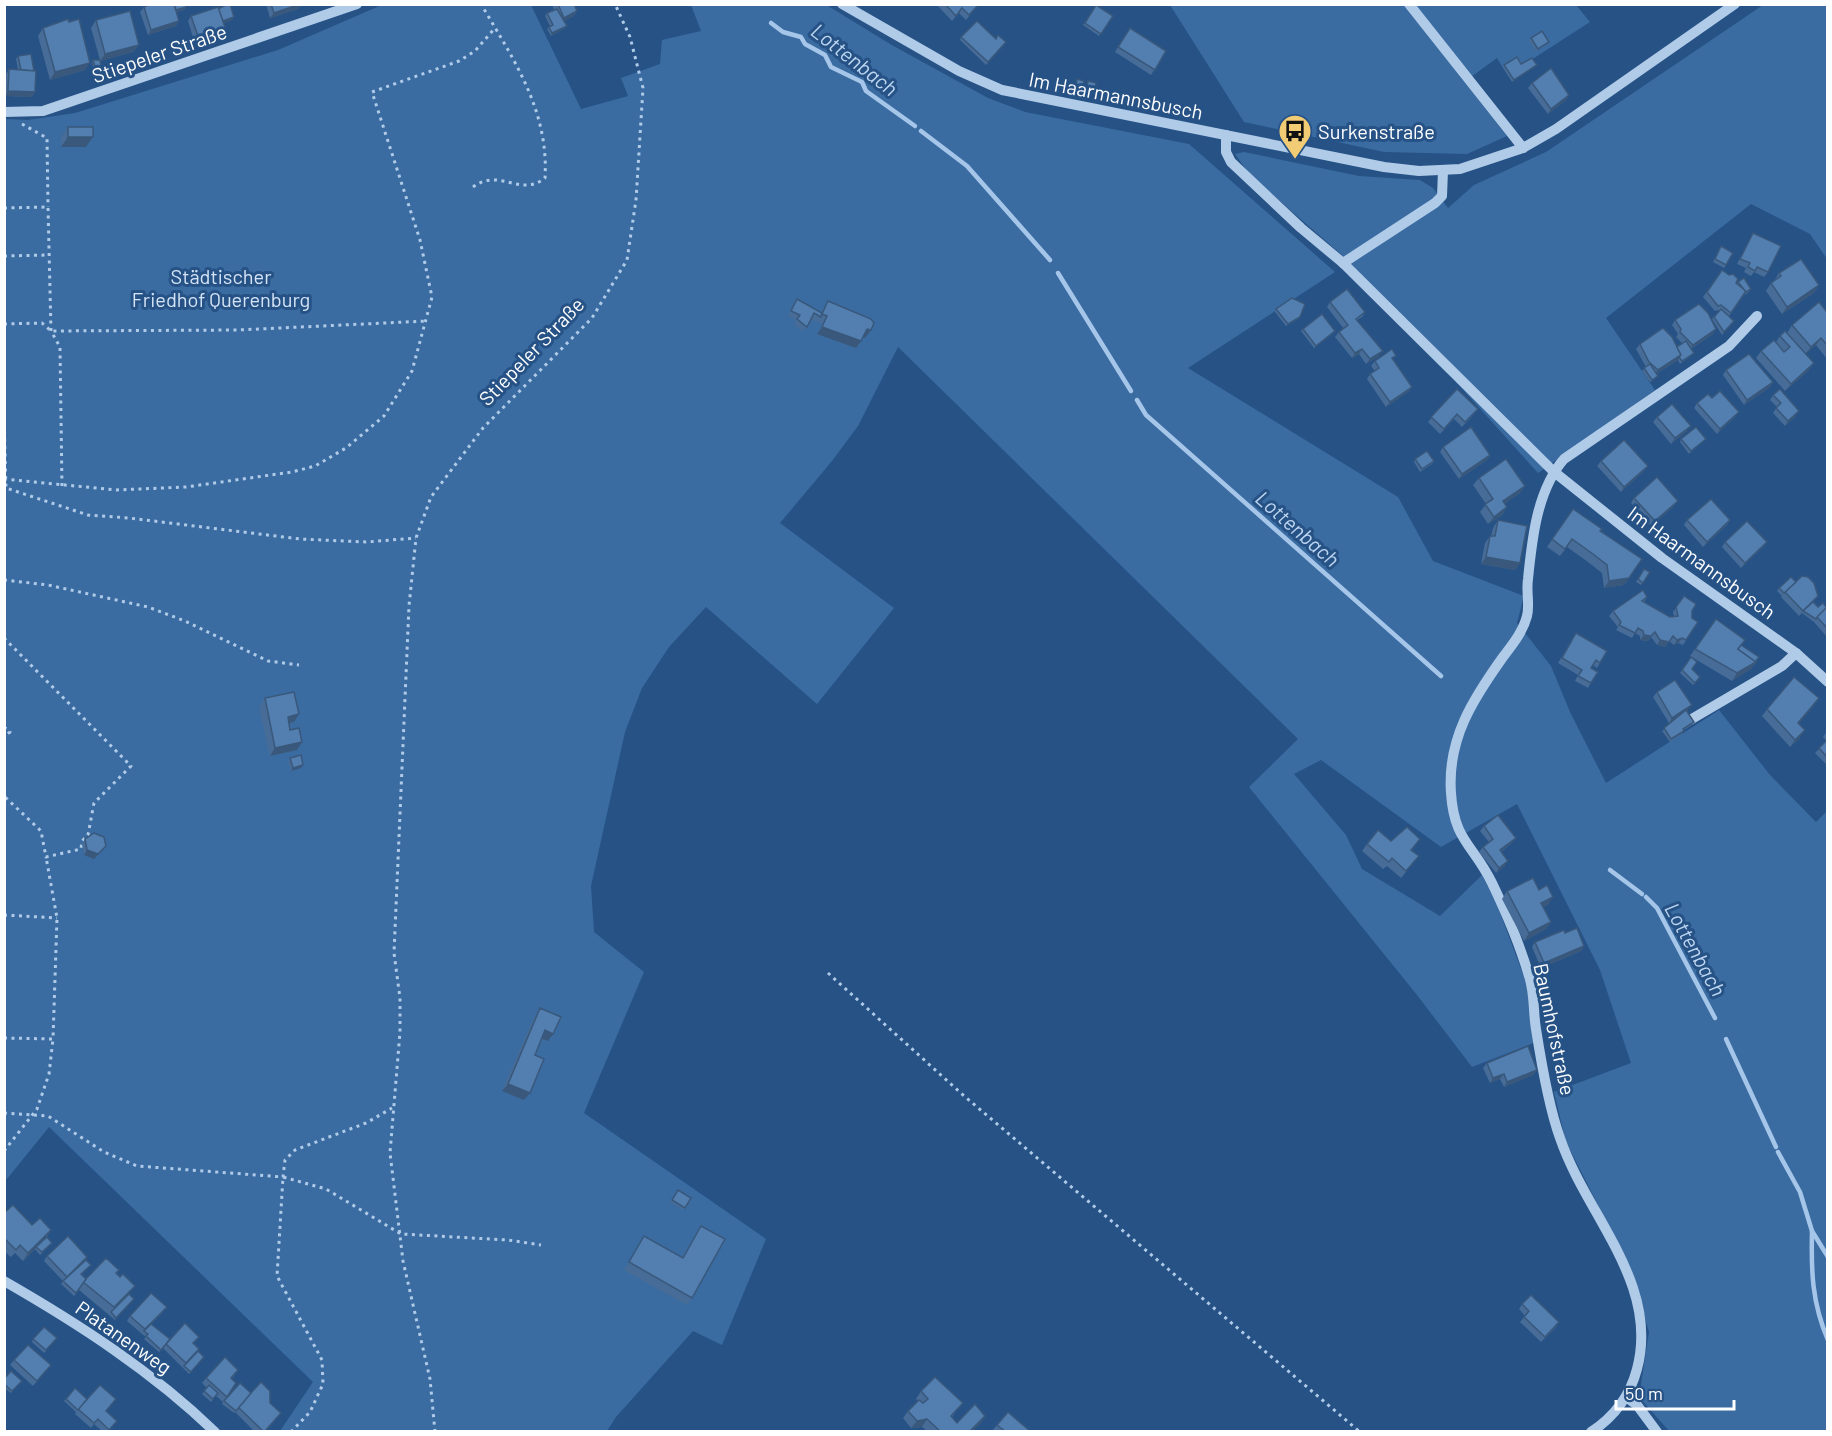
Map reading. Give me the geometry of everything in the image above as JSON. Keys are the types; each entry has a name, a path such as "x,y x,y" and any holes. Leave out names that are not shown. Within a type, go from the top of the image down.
{"street":[{"name":"Stiepeler Straße","path":"9,115 51,109 357,4"},
{"name":"Im Haarmannsbusch","path":"842,4 987,85 1226,135 1226,152 1231,162 1301,228 1343,263 1553,471 1662,558 1796,653 1827,682"},
{"path":"1409,4 1523,148"},
{"path":"1226,135 1384,167 1443,171 1476,166 1523,148 1556,129 1736,4"},
{"path":"1343,263 1435,203 1442,196 1443,171"},
{"path":"1553,471 1564,459 1729,346 1757,316"},
{"name":"Baumhofstraße","path":"1553,471 1545,484 1534,539 1527,582 1527,618 1521,632 1474,698 1464,717 1452,756 1451,793 1458,832 1492,883 1529,976 1536,1028 1559,1137 1631,1281 1643,1331 1640,1360 1626,1397 1616,1411 1591,1431"},
{"path":"1690,720 1782,666 1796,653"},
{"name":"Platanenweg","path":"4,1281 50,1307 145,1372 215,1431"},
{"path":"1626,1397 1637,1404 1657,1431"}],"path":[{"path":"473,187 482,180 499,179 525,187 536,185 545,178 546,159 541,123 526,81 481,4"},
{"name":"Stiepeler Straße","path":"435,1431 430,1378 404,1261 390,1153 400,1032 400,998 394,953 409,606 416,538 431,497 483,428 592,318 627,260 636,200 643,88 630,37 615,4"},
{"path":"6,480 116,490 186,487 292,472 315,466 346,448 384,416 406,384 427,321 432,297 428,270 372,92 459,61 475,51 495,28"},
{"path":"9,115 47,138 51,331"},
{"path":"4,208 48,207"},
{"path":"4,256 49,255"},
{"path":"51,331 238,330 427,321"},
{"path":"4,324 42,323 51,331 60,347 62,486"},
{"path":"4,417 6,488 88,515 300,539 366,542 416,538"},
{"path":"4,580 48,585 148,607 185,621 268,662 299,665"},
{"path":"4,638 131,766 94,804 88,835 82,841 81,849 46,857"},
{"path":"4,727 10,732 4,737"},
{"path":"4,796 41,831 57,918 54,1039 49,1074 37,1109 4,1151"},
{"path":"4,915 57,918"},
{"path":"828,973 963,1095 1360,1431"},
{"path":"4,1038 54,1039"},
{"path":"291,1431 310,1412 323,1384 322,1360 277,1276 285,1160 295,1150 366,1123 392,1108"},
{"path":"4,1113 48,1116 104,1152 137,1166 283,1177 326,1189 401,1234 508,1240 541,1245"}],"green space":[{"name":"Städtischer Friedhof Querenburg","path":"384,4 531,5 581,109 628,96 621,78 660,64 662,40 701,31 691,5 825,4 890,44 988,98 1025,112 1189,144 1335,272 1188,368 1398,497 1433,561 1524,596 1517,623 1551,666 1570,712 1606,783 1719,710 1770,775 1816,822 1827,811 1827,1431 1669,1431 1639,1397 1649,1332 1631,1270 1566,1142 1554,1092 1631,1063 1600,970 1517,804 1441,847 1321,760 1294,774 1346,835 1362,869 1440,916 1482,875 1496,902 1530,993 1536,1042 1472,1067 1417,995 1249,787 1298,739 898,347 858,426 780,523 894,608 817,704 706,607 669,647 642,688 625,732 591,886 594,932 644,972 584,1113 766,1239 722,1345 693,1331 616,1417 607,1431 280,1431 313,1382 49,1127 7,1179 5,1178 4,119 28,120 75,113 278,50"},
{"path":"1170,5 1404,5 1507,136 1467,154 1384,152 1244,122"},
{"path":"1415,5 1576,5 1590,22 1520,67 1503,68 1497,58 1471,77"},
{"path":"1763,5 1827,5 1827,259 1810,234 1751,204 1606,318 1655,390 1538,473 1342,255 1250,175 1235,154 1244,152 1359,176 1420,180 1433,188 1448,208 1474,185 1546,152"}],"building":[{"path":"151,4 174,4 179,21 151,30 144,7"},
{"path":"174,4 185,4 186,7 176,10"},
{"path":"230,4 234,17 223,21 218,9"},
{"path":"271,4 300,4 274,13"},
{"path":"558,4 574,4 577,11 564,18"},
{"path":"945,4 979,4 969,15 962,8 956,16"},
{"path":"1096,5 1113,16 1101,34 1085,23"},
{"path":"218,7 226,30 199,39 191,16"},
{"path":"557,9 567,26 552,33 549,27 553,25 547,13"},
{"path":"130,11 139,45 105,54 96,20"},
{"path":"68,19 69,22 79,19 90,63 55,72 43,28"},
{"path":"977,21 996,39 998,35 1006,42 988,62 961,37"},
{"path":"1130,28 1166,51 1155,70 1118,47"},
{"path":"1542,31 1549,42 1538,49 1531,38"},
{"path":"31,54 34,71 21,70 18,56"},
{"path":"1517,57 1521,64 1532,58 1537,65 1514,80 1504,65"},
{"path":"93,60 100,60 102,71 97,73"},
{"path":"1551,68 1569,95 1551,109 1532,83"},
{"path":"9,69 36,71 35,92 8,91"},
{"path":"1077,79 1084,81 1083,87 1076,86"},
{"path":"1088,81 1096,83 1095,89 1087,88"},
{"path":"68,127 93,127 93,137 68,137"},
{"path":"1753,233 1781,246 1768,272 1757,267 1755,271 1748,267 1750,263 1740,259"},
{"path":"1721,246 1733,253 1726,265 1715,259"},
{"path":"1801,259 1819,285 1787,307 1771,283 1781,276 1779,273"},
{"path":"1722,270 1729,275 1733,274 1738,279 1736,283 1746,291 1731,313 1721,305 1718,306 1707,292"},
{"path":"1744,278 1751,289 1746,292 1738,282"},
{"path":"1347,289 1365,312 1356,319 1383,351 1370,359 1362,349 1355,353 1339,332 1348,325 1330,302"},
{"path":"1292,298 1305,304 1300,317 1288,324 1276,309"},
{"path":"797,299 822,313 821,317 814,313 807,327 797,319 800,315 791,311"},
{"path":"828,301 871,319 874,323 871,330 867,329 861,341 822,327 827,316 822,314"},
{"path":"1819,302 1827,312 1827,345 1821,338 1811,347 1792,325"},
{"path":"1699,304 1708,313 1716,329 1693,345 1680,332 1681,329 1675,320"},
{"path":"1721,309 1734,321 1724,332 1714,317"},
{"path":"1322,314 1335,331 1316,346 1303,329"},
{"path":"1663,328 1672,337 1681,355 1658,370 1649,362 1640,344"},
{"path":"1785,331 1814,363 1791,384 1761,351 1774,340 1784,352 1790,347 1780,336"},
{"path":"1686,341 1694,353 1682,361 1677,347"},
{"path":"1392,349 1396,356 1392,358 1412,387 1390,402 1370,374 1379,368 1375,361"},
{"path":"1749,354 1773,382 1747,400 1726,370"},
{"path":"1650,364 1658,376 1652,380 1644,368"},
{"path":"1457,389 1478,409 1465,422 1457,414 1444,429 1431,417"},
{"path":"1780,389 1799,411 1788,421 1776,408 1781,403 1773,395"},
{"path":"1720,391 1739,412 1720,429 1697,403 1708,394 1712,398"},
{"path":"1672,404 1691,426 1675,438 1657,417"},
{"path":"1471,427 1490,455 1462,474 1443,447"},
{"path":"1696,427 1706,439 1691,451 1681,439"},
{"path":"1624,440 1648,466 1624,487 1601,461"},
{"path":"1427,451 1434,461 1422,469 1415,459"},
{"path":"1506,459 1525,486 1503,501 1507,507 1494,517 1485,504 1493,499 1479,478"},
{"path":"1657,477 1678,501 1655,521 1634,498"},
{"path":"1711,499 1730,520 1707,542 1687,520"},
{"path":"1573,509 1602,529 1600,531 1642,559 1629,578 1609,581 1607,565 1593,554 1572,539 1565,549 1552,539"},
{"path":"1498,520 1527,526 1520,563 1486,557 1490,536 1495,536"},
{"path":"1747,521 1767,542 1745,563 1725,542"},
{"path":"1644,569 1650,572 1643,583 1638,579"},
{"path":"1802,576 1808,577 1814,583 1818,596 1803,611 1785,592"},
{"path":"1791,577 1796,582 1784,593 1779,588"},
{"path":"1643,590 1647,597 1642,601 1670,617 1678,616 1676,607 1684,596 1696,604 1692,611 1692,618 1698,622 1686,640 1682,638 1677,640 1673,636 1669,642 1660,640 1655,632 1651,636 1644,635 1643,631 1638,628 1635,633 1619,625 1621,622 1613,611"},
{"path":"1813,602 1818,607 1823,603 1827,608 1816,619 1803,611"},
{"path":"1827,607 1827,628 1817,617"},
{"path":"1716,619 1745,640 1738,649 1756,662 1737,673 1695,649"},
{"path":"1576,633 1607,651 1600,663 1596,660 1591,668 1598,672 1591,683 1578,676 1582,670 1562,658"},
{"path":"1741,645 1759,657 1756,662 1738,649"},
{"path":"1691,657 1697,662 1692,669 1700,677 1695,683 1682,670"},
{"path":"1794,677 1819,698 1798,723 1805,730 1795,740 1767,709"},
{"path":"1675,680 1692,705 1672,718 1657,692"},
{"path":"294,692 299,714 288,717 290,730 299,728 302,742 275,748 265,698"},
{"path":"1686,710 1694,722 1671,739 1664,728"},
{"path":"1827,740 1827,757 1819,748"},
{"path":"301,755 303,765 293,768 290,758"},
{"path":"1498,815 1516,838 1500,850 1508,861 1499,868 1483,847 1493,839 1484,826"},
{"path":"1407,827 1420,839 1411,850 1419,856 1406,871 1392,858 1389,862 1367,844 1378,830 1391,841"},
{"path":"94,833 104,837 106,846 98,854 87,850 85,839"},
{"path":"1533,878 1539,890 1547,885 1553,897 1541,903 1551,922 1529,933 1507,891"},
{"path":"1577,928 1584,946 1544,963 1535,942 1564,930 1565,933"},
{"path":"540,1008 561,1017 553,1034 545,1030 535,1055 544,1059 530,1093 508,1084"},
{"path":"1528,1046 1537,1070 1507,1082 1504,1074 1493,1078 1487,1063"},
{"path":"678,1190 691,1198 685,1208 672,1200"},
{"path":"13,1205 32,1225 40,1218 51,1230 28,1253 20,1245 16,1250 4,1238 4,1213"},
{"path":"701,1226 725,1239 692,1298 629,1262 644,1236 683,1258"},
{"path":"68,1236 87,1257 67,1277 47,1256"},
{"path":"47,1237 52,1243 42,1252 36,1247"},
{"path":"106,1258 119,1270 116,1273 120,1277 123,1274 135,1286 114,1307 83,1282"},
{"path":"86,1260 91,1265 81,1274 86,1279 76,1293 63,1281"},
{"path":"151,1293 167,1307 145,1329 130,1316"},
{"path":"129,1294 134,1299 116,1318 111,1312"},
{"path":"1531,1295 1559,1322 1545,1337 1524,1317 1529,1311 1522,1304"},
{"path":"185,1323 199,1337 193,1343 199,1349 186,1363 166,1344"},
{"path":"151,1324 170,1339 161,1350 146,1336 148,1334 144,1331"},
{"path":"44,1327 57,1338 46,1350 33,1339"},
{"path":"28,1345 51,1365 37,1381 14,1360"},
{"path":"198,1351 204,1357 191,1372 184,1366"},
{"path":"225,1357 238,1370 231,1378 236,1383 227,1397 206,1378"},
{"path":"11,1371 22,1381 12,1391 4,1384 4,1379"},
{"path":"935,1377 963,1403 951,1416 957,1423 975,1404 985,1416 970,1431 940,1431 927,1419 917,1421 908,1411 919,1400 923,1403 928,1399 921,1391"},
{"path":"261,1382 270,1391 270,1403 281,1413 265,1431 238,1407"},
{"path":"240,1383 251,1393 236,1411 224,1401"},
{"path":"100,1385 116,1399 106,1411 117,1421 109,1430 98,1419 94,1423 78,1409"},
{"path":"209,1385 218,1393 213,1399 204,1391"},
{"path":"75,1388 87,1399 78,1410 66,1399"},
{"path":"1008,1412 1030,1431 1005,1431 997,1425"}],"waterway":[{"name":"Lottenbach","path":"771,23 783,32 801,37 805,44 825,55 831,67 862,82 866,91 915,126"},
{"name":"Lottenbach","path":"921,131 967,166 1050,260"},
{"name":"Lottenbach","path":"1058,273 1131,391"},
{"name":"Lottenbach","path":"1137,400 1146,415 1441,676"},
{"name":"Lottenbach","path":"1610,870 1642,894"},
{"name":"Lottenbach","path":"1646,897 1657,908 1715,1018"},
{"name":"Lottenbach","path":"1726,1039 1776,1147"},
{"name":"Lottenbach","path":"1778,1152 1800,1192 1812,1231 1828,1257"},
{"name":"Lottenbach","path":"1812,1231 1814,1287 1819,1313 1828,1340"}],"place":[{"name":"Surkenstraße","path":"1295,160"}]}
